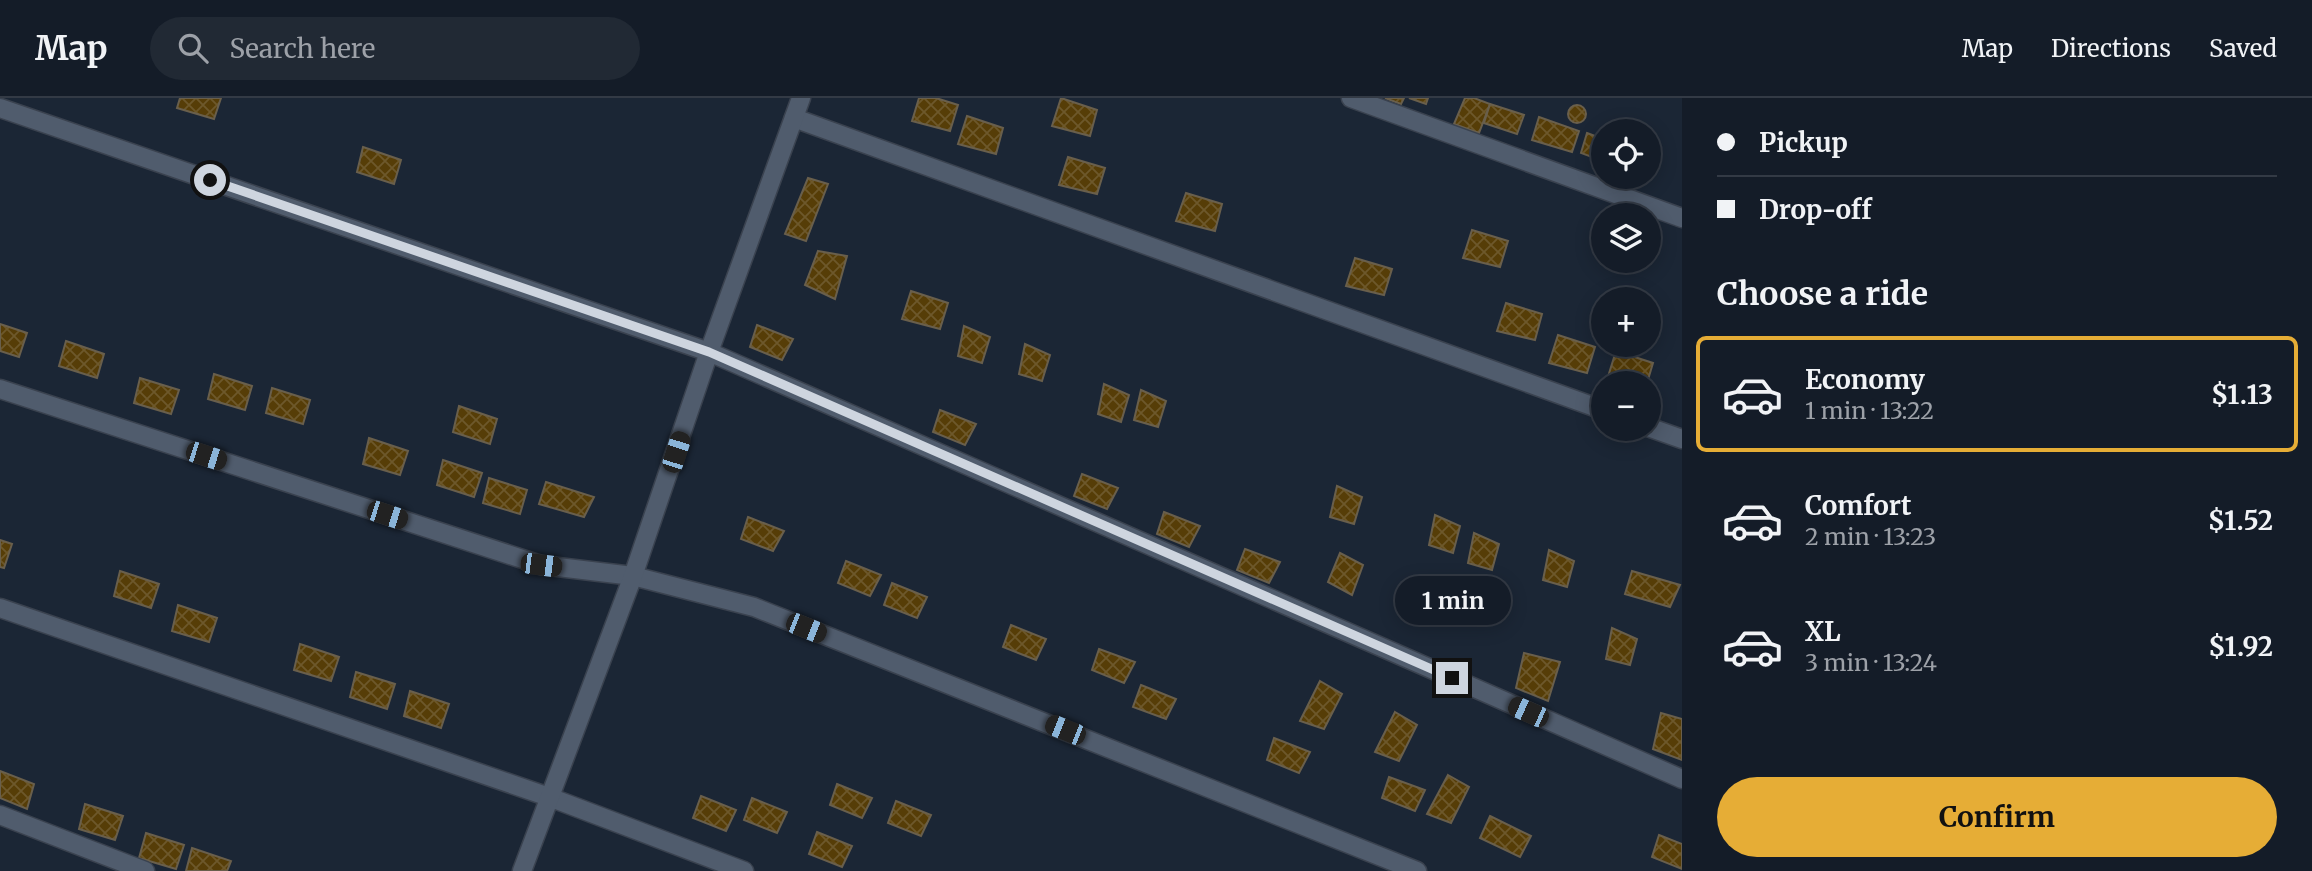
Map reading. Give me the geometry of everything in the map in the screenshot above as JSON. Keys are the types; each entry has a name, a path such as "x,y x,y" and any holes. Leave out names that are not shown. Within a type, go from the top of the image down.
{"street":[{"path":"522,871 634,576 709,352 801,98"},
{"path":"1351,98 1682,218"},
{"path":"0,108 709,352 1682,779"},
{"path":"794,118 1591,406"},
{"path":"0,389 541,565 634,576 754,607 1417,871"},
{"path":"1661,432 1682,439"},
{"path":"0,608 549,797 744,871"},
{"path":"0,815 145,871"}],"building":[{"path":"180,98 221,98 214,119 177,108"},
{"path":"919,98 936,98 958,105 950,131 912,121"},
{"path":"1061,98 1097,110 1090,136 1052,126"},
{"path":"1385,98 1404,98 1401,104"},
{"path":"1409,98 1428,98 1426,104"},
{"path":"1465,98 1474,98 1490,104 1479,133 1454,124"},
{"path":"1490,104 1524,115 1517,134 1484,123"},
{"path":"1573,105 1581,105 1586,114 1584,121 1573,123 1568,118 1568,110"},
{"path":"967,116 1003,128 996,154 958,144"},
{"path":"1539,117 1579,131 1572,152 1532,140"},
{"path":"1587,133 1591,134 1591,157 1581,153"},
{"path":"363,147 401,160 394,184 357,172"},
{"path":"1068,157 1105,168 1097,194 1059,185"},
{"path":"808,178 828,184 806,241 785,234"},
{"path":"1186,193 1222,204 1215,231 1176,221"},
{"path":"1472,230 1508,241 1500,267 1463,258"},
{"path":"818,251 847,256 835,299 805,285"},
{"path":"1355,258 1392,269 1384,295 1346,286"},
{"path":"911,291 948,303 940,329 902,319"},
{"path":"1506,303 1542,314 1535,340 1497,331"},
{"path":"0,324 27,333 19,357 0,351"},
{"path":"757,325 793,339 782,360 750,347"},
{"path":"964,326 990,337 982,363 958,356"},
{"path":"1558,335 1591,346 1592,357 1587,373 1549,363"},
{"path":"66,341 104,354 97,378 59,366"},
{"path":"1025,344 1050,355 1042,381 1019,374"},
{"path":"1614,357 1634,357 1653,363 1651,371 1610,371"},
{"path":"214,374 252,386 245,410 208,399"},
{"path":"140,378 179,390 171,414 134,403"},
{"path":"1104,384 1129,395 1121,422 1098,414"},
{"path":"272,388 310,400 303,424 266,413"},
{"path":"1141,390 1166,401 1158,427 1134,420"},
{"path":"459,406 497,419 490,444 453,432"},
{"path":"940,410 976,424 965,445 933,432"},
{"path":"369,438 408,451 400,475 363,464"},
{"path":"443,460 482,473 474,497 437,485"},
{"path":"1082,474 1118,488 1107,509 1074,496"},
{"path":"489,478 527,490 520,514 483,503"},
{"path":"546,482 594,497 584,517 539,504"},
{"path":"1337,486 1362,497 1354,524 1330,517"},
{"path":"1164,512 1200,526 1189,547 1157,534"},
{"path":"1435,515 1460,526 1453,553 1429,545"},
{"path":"748,517 784,531 773,551 741,539"},
{"path":"1474,533 1499,544 1492,570 1468,563"},
{"path":"0,540 12,544 4,568 0,567"},
{"path":"1245,549 1280,562 1269,583 1237,570"},
{"path":"1549,550 1574,561 1567,587 1543,580"},
{"path":"1340,553 1363,565 1352,595 1328,582"},
{"path":"846,561 881,575 870,596 838,583"},
{"path":"120,571 159,584 151,608 114,596"},
{"path":"1632,571 1680,585 1670,607 1625,594"},
{"path":"892,583 927,597 917,618 884,605"},
{"path":"178,605 217,618 209,642 172,631"},
{"path":"1011,625 1046,639 1036,660 1003,647"},
{"path":"1612,628 1637,639 1630,665 1606,659"},
{"path":"300,644 339,657 331,681 294,670"},
{"path":"1099,649 1135,662 1124,683 1092,670"},
{"path":"1524,653 1560,662 1548,701 1516,688"},
{"path":"356,672 395,684 387,709 350,697"},
{"path":"1320,681 1342,694 1324,729 1300,721"},
{"path":"1141,685 1176,699 1166,719 1133,707"},
{"path":"410,691 449,704 441,728 404,716"},
{"path":"1395,712 1417,725 1399,761 1375,752"},
{"path":"1661,713 1682,719 1682,760 1653,749"},
{"path":"1274,738 1310,752 1299,773 1267,760"},
{"path":"0,771 34,784 27,809 0,798"},
{"path":"1448,775 1469,787 1451,823 1427,814"},
{"path":"1389,777 1425,790 1415,811 1382,798"},
{"path":"837,784 872,798 862,818 830,805"},
{"path":"701,796 736,810 726,831 693,818"},
{"path":"752,798 787,812 777,833 744,820"},
{"path":"896,801 931,815 921,836 888,823"},
{"path":"85,804 123,816 115,840 79,829"},
{"path":"1490,816 1531,836 1520,857 1480,838"},
{"path":"817,832 852,846 842,867 809,854"},
{"path":"146,833 184,845 176,869 139,858"},
{"path":"1659,835 1682,844 1682,869 1652,857"},
{"path":"192,848 231,861 227,871 186,871"}],"route":[{"path":"210,180 709,352 1452,678"}]}
